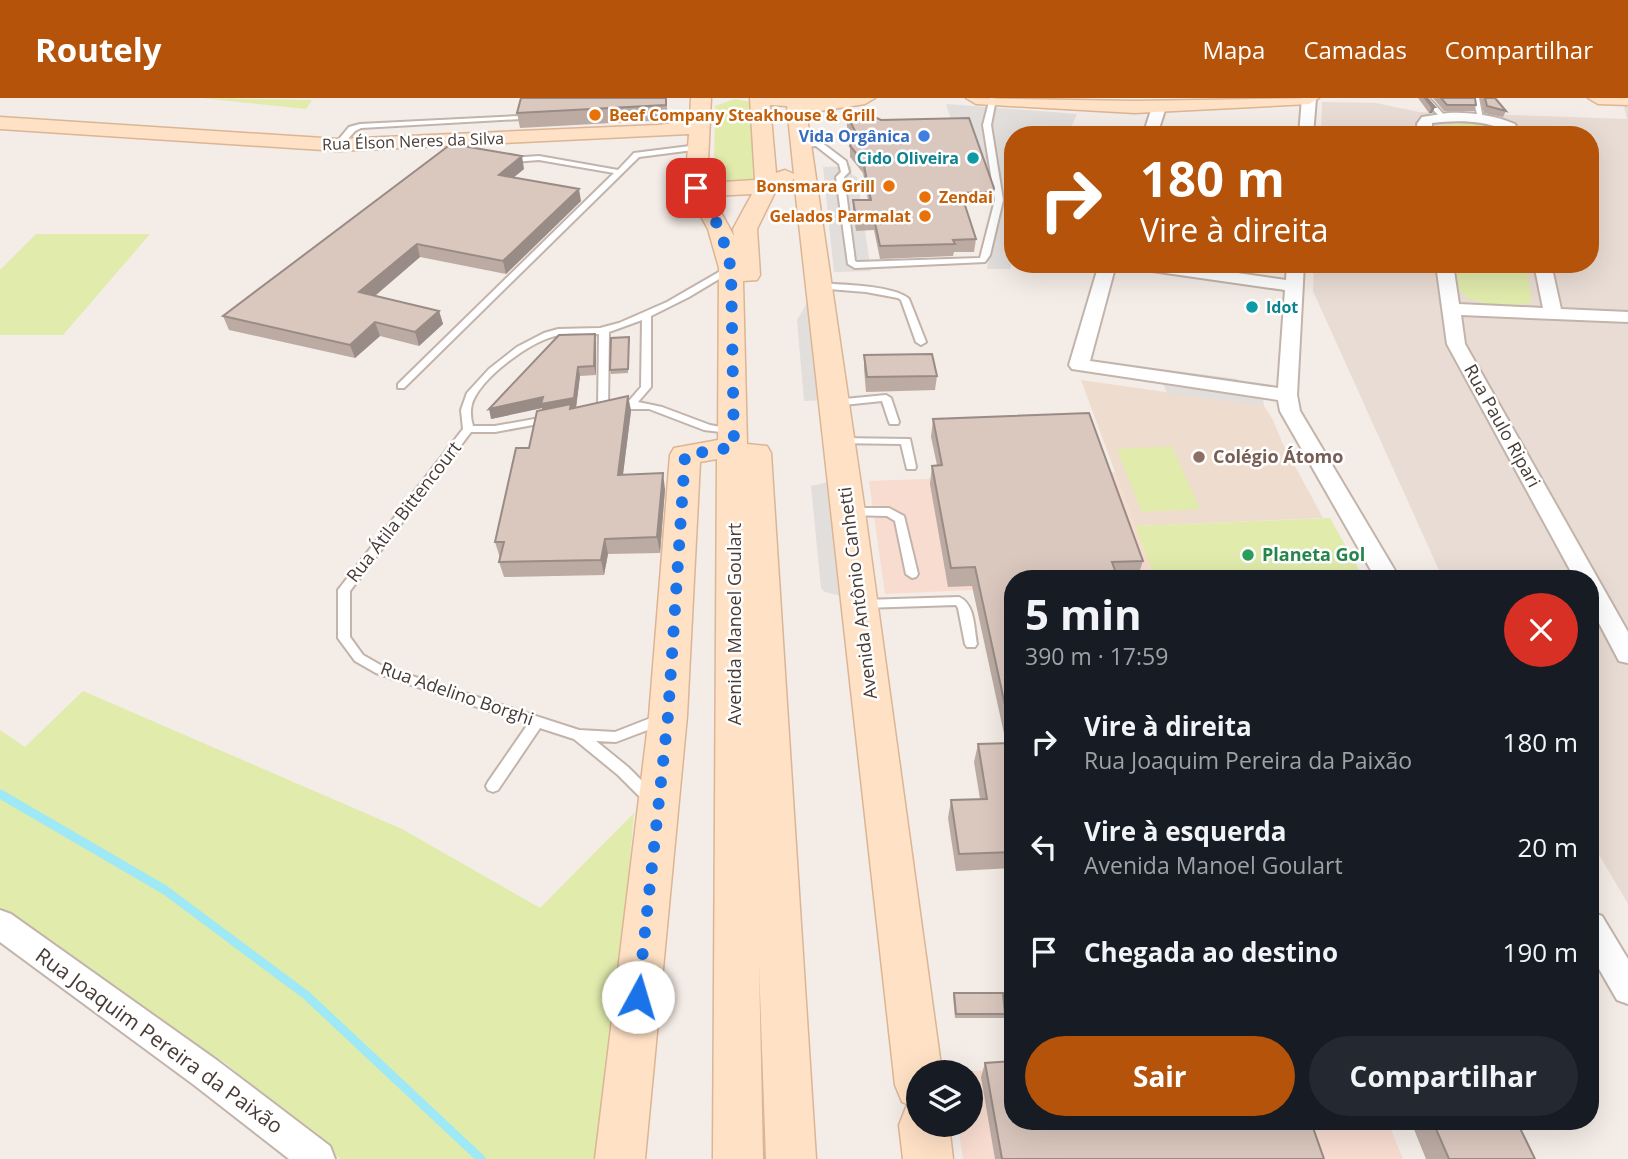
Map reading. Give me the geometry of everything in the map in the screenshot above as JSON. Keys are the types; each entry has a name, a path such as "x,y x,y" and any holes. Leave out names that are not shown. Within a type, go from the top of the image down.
{"street":[{"path":"759,98 807,110 864,98"},
{"name":"Avenida Manoel Goulart","path":"759,98 765,185 760,203 745,229 791,1159"},
{"path":"984,99 1159,107 1309,98 1307,126"},
{"path":"1598,98 1628,99"},
{"path":"704,99 696,188 724,192 765,185 803,167"},
{"name":"Avenida Antônio Canhetti","path":"797,106 916,1060"},
{"path":"1153,126 1159,107"},
{"path":"1428,126 1443,117 1481,118 1500,126"},
{"name":"Rua Élson Neres da Silva","path":"0,123 338,145 699,136"},
{"name":"Rua Élson Neres da Silva","path":"0,132 314,154 534,141"},
{"name":"Avenida Manoel Goulart","path":"696,188 720,229 731,268 738,1159"},
{"path":"1105,273 1079,365 1287,395"},
{"path":"1202,273 1294,286"},
{"path":"1295,273 1287,395 1290,411 1383,570"},
{"name":"Rua Paulo Ripari","path":"1445,273 1456,344 1582,570"},
{"path":"1544,273 1553,314"},
{"path":"1451,309 1628,317"},
{"path":"620,1159 668,716 685,455 733,440"},
{"path":"1599,601 1628,654"},
{"name":"Rua Joaquim Pereira da Paixão","path":"0,924 206,1073 317,1159"},
{"path":"1599,940 1628,989"},
{"path":"925,1137 928,1159"}],"lane":[{"path":"1425,98 1443,117"},
{"path":"1476,98 1481,118"},
{"path":"800,145 818,144 843,163 845,173 840,177 851,262 863,266 976,261 986,255 999,200 984,99"},
{"path":"338,145 352,129 360,126 519,118"},
{"path":"975,125 987,125"},
{"path":"401,386 637,155 699,136"},
{"path":"513,160 539,158 619,172"},
{"path":"562,417 495,429 468,429 465,411 467,400 485,378 513,355 555,332 604,331 678,301 731,268"},
{"path":"819,286 866,289 901,296 905,299 921,342"},
{"path":"632,403 646,387 647,314"},
{"path":"603,409 604,331"},
{"path":"834,403 886,398 894,422"},
{"path":"589,412 632,403 652,406 678,414 733,440"},
{"name":"Rua Átila Bittencourt","path":"344,638 344,590 468,429"},
{"path":"839,441 906,441 911,467"},
{"path":"849,512 889,512 900,519 912,574"},
{"path":"859,604 959,601 964,606 971,644"},
{"name":"Rua Adelino Borghi","path":"344,638 359,658 380,670 579,735"},
{"path":"579,735 616,737 668,716"},
{"path":"493,786 537,721"},
{"path":"579,735 623,771 659,808"}],"shaded area":[{"path":"1322,102 1376,103 1419,112 1627,119 1624,106 1628,106 1628,904 1599,855 1599,570 1439,570 1313,291 1314,273 1599,273 1599,126 1321,126"},
{"path":"946,104 1077,114 1072,126 1004,126 1004,269 987,269 997,204 969,125 952,123"},
{"path":"851,166 852,175 857,177 871,271 834,272 823,167"},
{"path":"817,286 832,400 804,401 797,320"},
{"path":"1161,369 1238,379 1239,388 1262,391 1264,406 1167,393 1160,377"},
{"name":"Colégio Átomo","path":"1081,380 1264,406 1323,518 1135,526"},
{"path":"1115,472 1152,570 1004,570 1004,588 885,594 869,481"},
{"path":"843,479 858,600 825,592 821,588 811,486"},
{"path":"1004,1069 1004,1130 1391,1130 1403,1159 963,1159 960,1137 983,1137 983,1070"}],"green space":[{"path":"201,98 312,100 306,109"},
{"path":"735,99 751,102 756,177 753,180 719,182 714,174 715,106"},
{"path":"1478,123 1488,126 1446,126"},
{"path":"36,234 150,234 63,335 0,335 0,270"},
{"path":"1456,273 1527,273 1532,301 1517,305 1484,303 1466,297 1458,286"},
{"path":"1172,446 1200,509 1142,512 1117,449"},
{"name":"Planeta Gol","path":"1330,518 1359,570 1152,570 1135,526"},
{"path":"83,691 402,829 540,908 634,813 603,1159 340,1159 228,1065 0,914 0,730 25,747"}],"building":[{"path":"521,98 666,98 666,105 517,113"},
{"path":"1441,98 1475,98 1476,105 1447,105"},
{"path":"1485,98 1495,98 1506,111 1487,106"},
{"path":"847,115 870,115 881,120 969,118 994,188 993,192 961,193 976,239 953,240 955,244 880,246 874,218 856,219 853,200 871,200 863,161 850,146 856,133"},
{"path":"451,144 522,156 499,175 579,189 503,261 417,244 359,292 439,311 415,332 375,322 350,345 223,316"},
{"path":"595,334 594,366 578,367 574,398 541,404 543,397 489,409 559,335"},
{"path":"629,337 628,369 610,370 611,338"},
{"path":"932,354 937,376 867,377 864,355"},
{"path":"628,396 618,475 663,473 657,537 605,539 601,560 499,562 504,542 495,542 516,448 529,448 537,411 571,404 570,409"},
{"path":"1089,413 1143,561 1112,562 1115,570 1004,570 1004,701 975,567 951,568 932,466 942,465 933,419"},
{"path":"1004,743 1004,852 959,854 951,800 987,799 978,744"},
{"path":"954,993 1003,993 1004,1014 956,1014"},
{"path":"1004,1062 1004,1130 1314,1130 1324,1159 1002,1159 985,1063"},
{"path":"1436,1130 1521,1130 1535,1159 1449,1159"}],"waterway":[{"path":"0,794 165,890 306,995 481,1159"}],"place":[{"name":"Beef Company Steakhouse & Grill","path":"595,115"},
{"name":"Vida Orgânica","path":"924,136"},
{"name":"Cido Oliveira","path":"973,158"},
{"name":"Bonsmara Grill","path":"889,186"},
{"name":"Zendai","path":"925,197"},
{"name":"Gelados Parmalat","path":"925,216"},
{"name":"Idot","path":"1252,307"},
{"name":"Colégio Átomo","path":"1199,457"},
{"name":"Planeta Gol","path":"1248,555"}],"route":[{"path":"638,997 668,716 685,455 734,447 731,268 720,229 696,188"}]}
